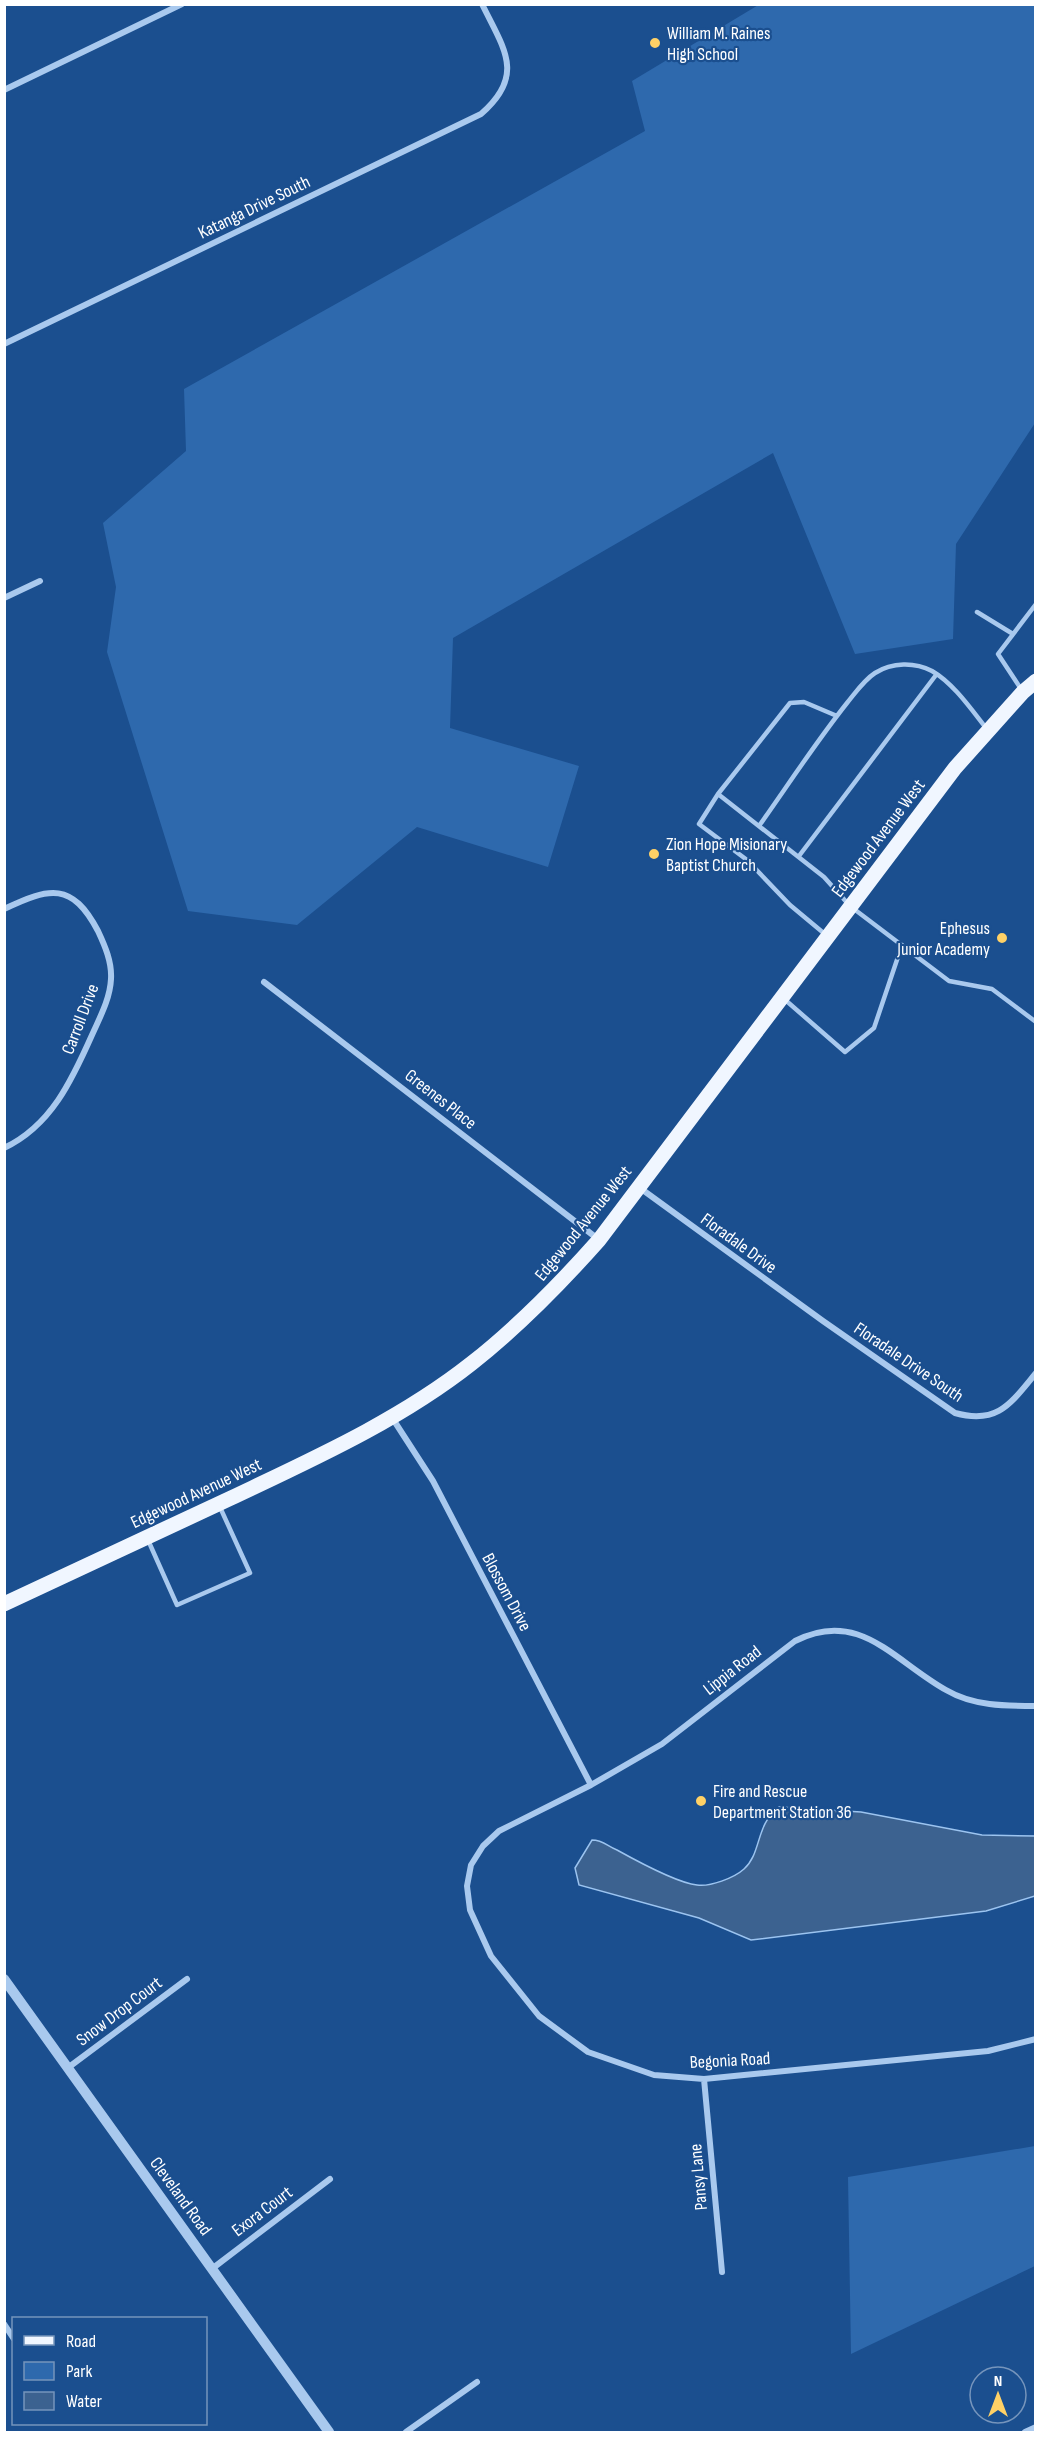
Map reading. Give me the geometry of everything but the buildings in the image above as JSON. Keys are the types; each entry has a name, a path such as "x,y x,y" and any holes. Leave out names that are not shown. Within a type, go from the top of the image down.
{"main road":[{"name":"Edgewood Avenue West","path":"4,1604 316,1458 391,1416 471,1364 505,1335 544,1300 599,1240 955,768 1035,681"}],"street":[{"path":"4,90 182,4"},
{"name":"Katanga Drive South","path":"4,344 482,114 498,99 506,84 507,66 504,50 482,4"},
{"path":"4,598 40,581"},
{"name":"Carroll Drive","path":"4,909 39,894 57,893 72,898 85,908 104,944 111,980 107,1001 72,1079 56,1106 36,1127 4,1148"},
{"name":"Greenes Place","path":"264,982 599,1240"},
{"name":"Floradale Drive","path":"638,1187 823,1321"},
{"name":"Floradale Drive South","path":"823,1321 955,1413 969,1417 995,1414 1008,1406 1035,1373"},
{"name":"Blossom Drive","path":"391,1416 433,1481 591,1785"},
{"name":"Lippia Road","path":"471,1865 483,1846 499,1831 591,1785 662,1744 795,1641 813,1632 834,1629 856,1632 876,1642 947,1691 974,1701 1002,1706 1035,1706"},
{"name":"Begonia Road","path":"471,1865 467,1886 470,1910 491,1956 539,2016 588,2052 654,2075 704,2079 988,2051 1035,2039"},
{"name":"Cleveland Road","path":"4,1979 329,2433"},
{"name":"Snow Drop Court","path":"69,2067 187,1979"},
{"name":"Pansy Lane","path":"704,2079 722,2272"},
{"name":"Exora Court","path":"213,2268 330,2179"},
{"path":"406,2433 477,2382"},
{"path":"1025,2433 1035,2427"}],"lane":[{"path":"1023,692 998,654 1035,604"},
{"path":"977,612 1013,634"},
{"path":"759,826 837,716 869,678 891,665 913,665 936,675 988,730"},
{"path":"799,856 936,675"},
{"path":"827,936 790,905 747,860 699,824 718,794 790,703 804,702 837,716"},
{"path":"718,794 824,877 850,906 949,981 992,989 1035,1022"},
{"path":"781,997 844,1052 874,1028 902,945"},
{"path":"147,1537 177,1605 250,1573 219,1503"}],"green space":[{"path":"760,4 1035,5 1035,423 956,544 953,639 855,654 773,453 453,638 450,728 579,766 548,867 417,827 297,925 188,911 107,652 116,587 103,523 186,451 184,389 645,131 632,81"},
{"path":"1035,2146 1035,2266 851,2354 848,2177"}],"water":[{"path":"779,1807 861,1812 982,1835 1035,1836 1035,1896 986,1911 751,1940 699,1918 579,1885 575,1868 592,1840 602,1842 679,1880 697,1885 722,1881 740,1872 750,1862 766,1822"}],"place":[{"name":"William M. Raines High School","path":"655,43"},
{"name":"Zion Hope Misionary Baptist Church","path":"654,854"},
{"name":"Ephesus Junior Academy","path":"1002,938"},
{"name":"Fire and Rescue Department Station 36","path":"701,1801"}]}
